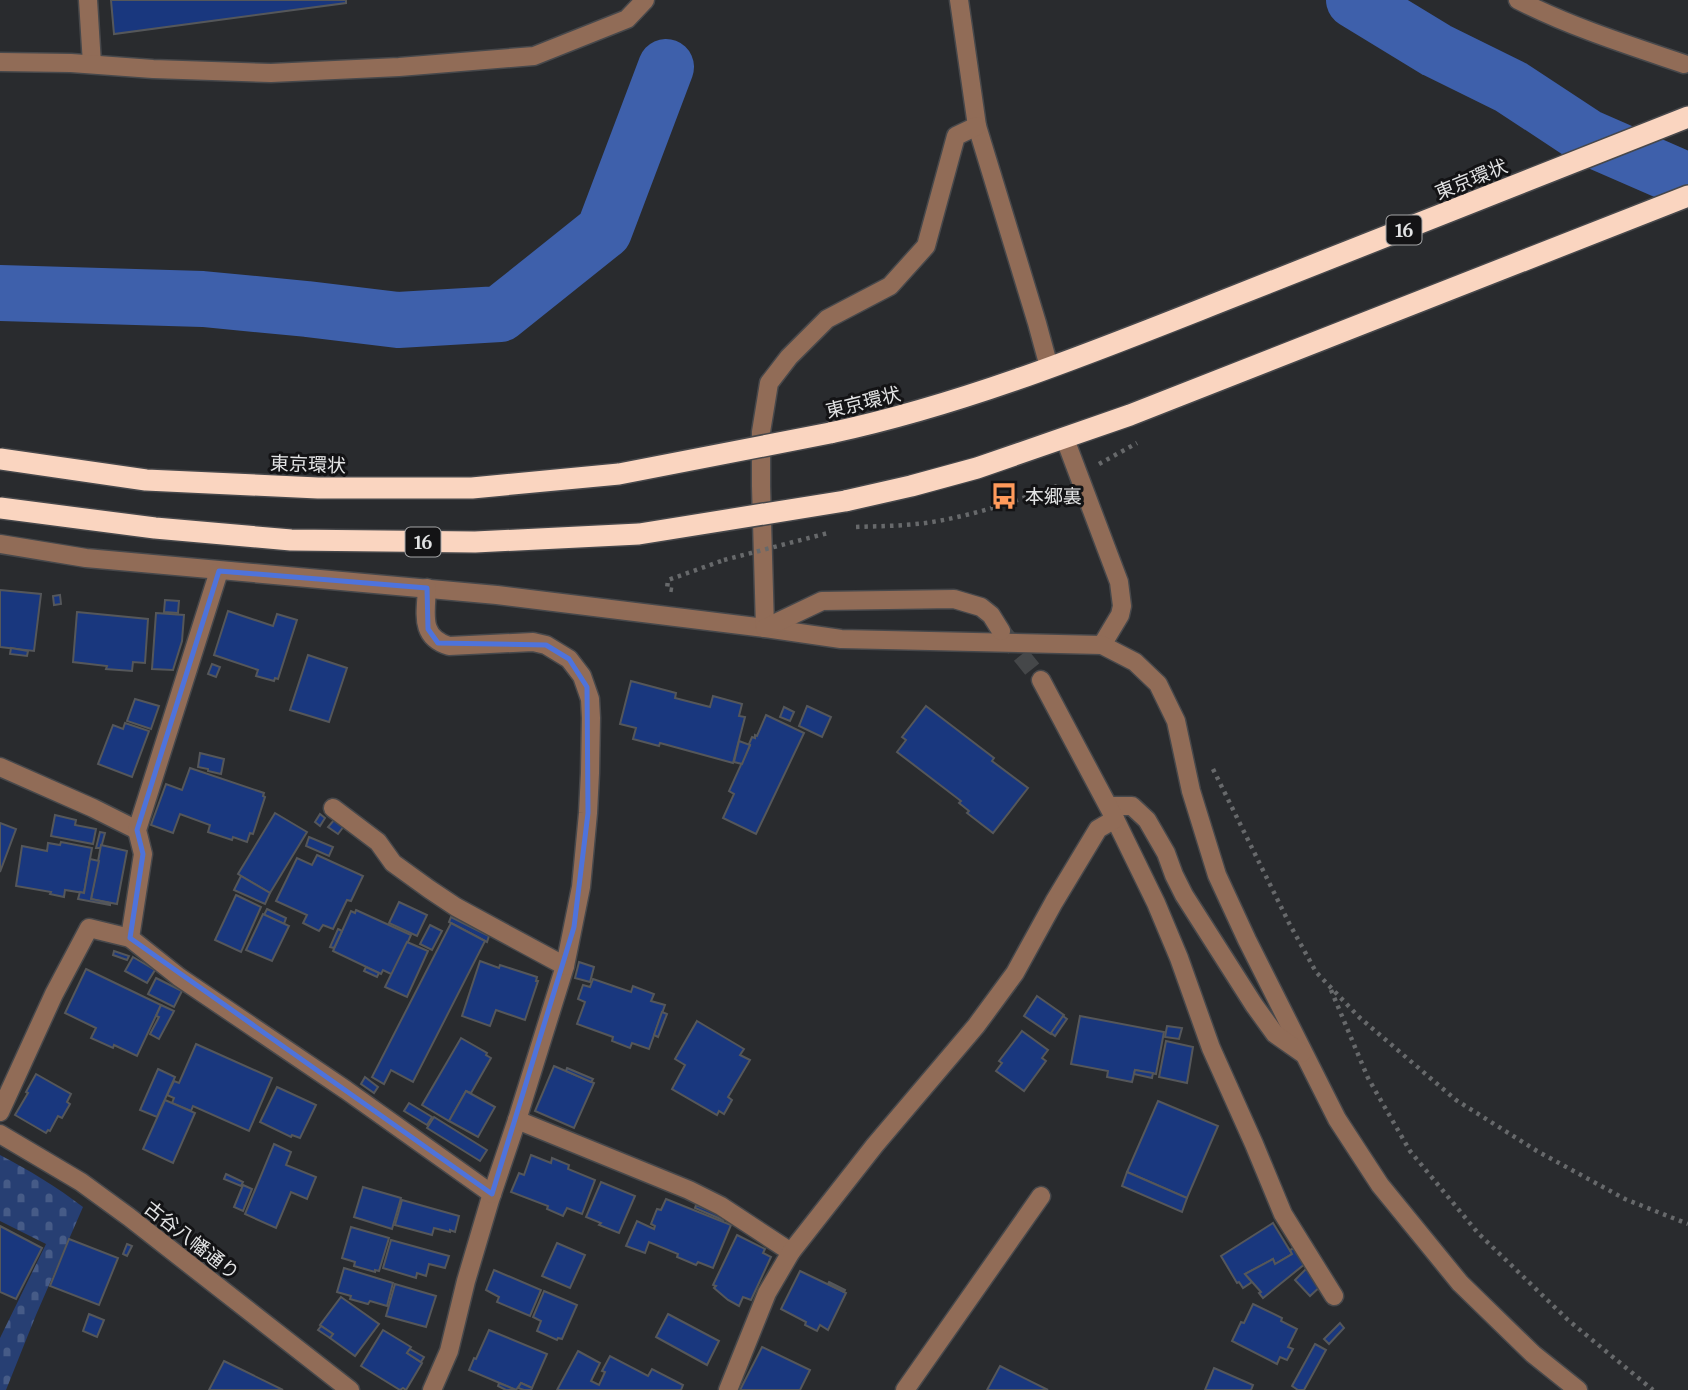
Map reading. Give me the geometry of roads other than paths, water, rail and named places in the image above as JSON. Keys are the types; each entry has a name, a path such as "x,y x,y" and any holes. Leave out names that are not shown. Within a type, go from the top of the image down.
{"highway":[{"name":"東京環状","path":"0,459 146,480 318,488 472,488 619,474 831,433 935,407 1049,368 1688,117"},
{"name":"16","path":"0,508 155,528 291,540 475,542 639,534 845,500 977,468 1065,439 1688,195"}],"street":[{"path":"88,0 92,64"},
{"path":"0,62 271,73 399,67 534,55 627,19 645,0"},
{"path":"959,0 977,126 1049,368"},
{"path":"1518,0 1542,5 1607,38 1684,64"},
{"path":"765,628 761,432 769,383 789,357 827,318 890,285 926,246 956,136 977,126"},
{"path":"1065,439 1119,583 1122,606 1120,615 1102,645"},
{"path":"0,544 86,558 426,588 588,606 841,639 1102,645 1135,662 1158,684 1176,721 1191,791 1217,875 1337,1119 1380,1185 1461,1283 1533,1354 1578,1390"},
{"path":"130,938 143,854 137,831 219,571"},
{"path":"426,588 426,621 431,636 438,643 449,646 520,641 546,645 569,659 576,668 587,687 591,718 589,813 581,887 565,966 473,1257 449,1351 432,1390"},
{"path":"765,628 822,601 954,599 981,607 991,615 1001,631"},
{"path":"1041,680 1112,812 1156,903 1211,1048 1283,1214 1334,1296"},
{"path":"0,767 93,808 137,831"},
{"path":"728,1390 767,1293 792,1252 1015,973 1054,902 1112,812 1132,806 1147,820 1166,853 1184,895 1254,1005 1276,1034 1304,1055"},
{"path":"333,808 378,842 393,863 429,889 456,907 565,966"},
{"path":"0,1112 54,994 89,928 130,938 179,977 346,1090 492,1194"},
{"path":"517,1120 689,1190 721,1206 792,1252"},
{"name":"古谷八幡通り","path":"0,1134 91,1189 350,1390"},
{"path":"905,1390 1041,1196"}],"waterway":[{"path":"1354,0 1436,50 1511,87 1587,137 1688,181"},
{"path":"0,293 203,299 398,320 500,314 604,231 666,67"}],"tunnel":[{"path":"1004,634 1041,680"}],"place":[{"name":"本郷裏","path":"1004,496"}]}
